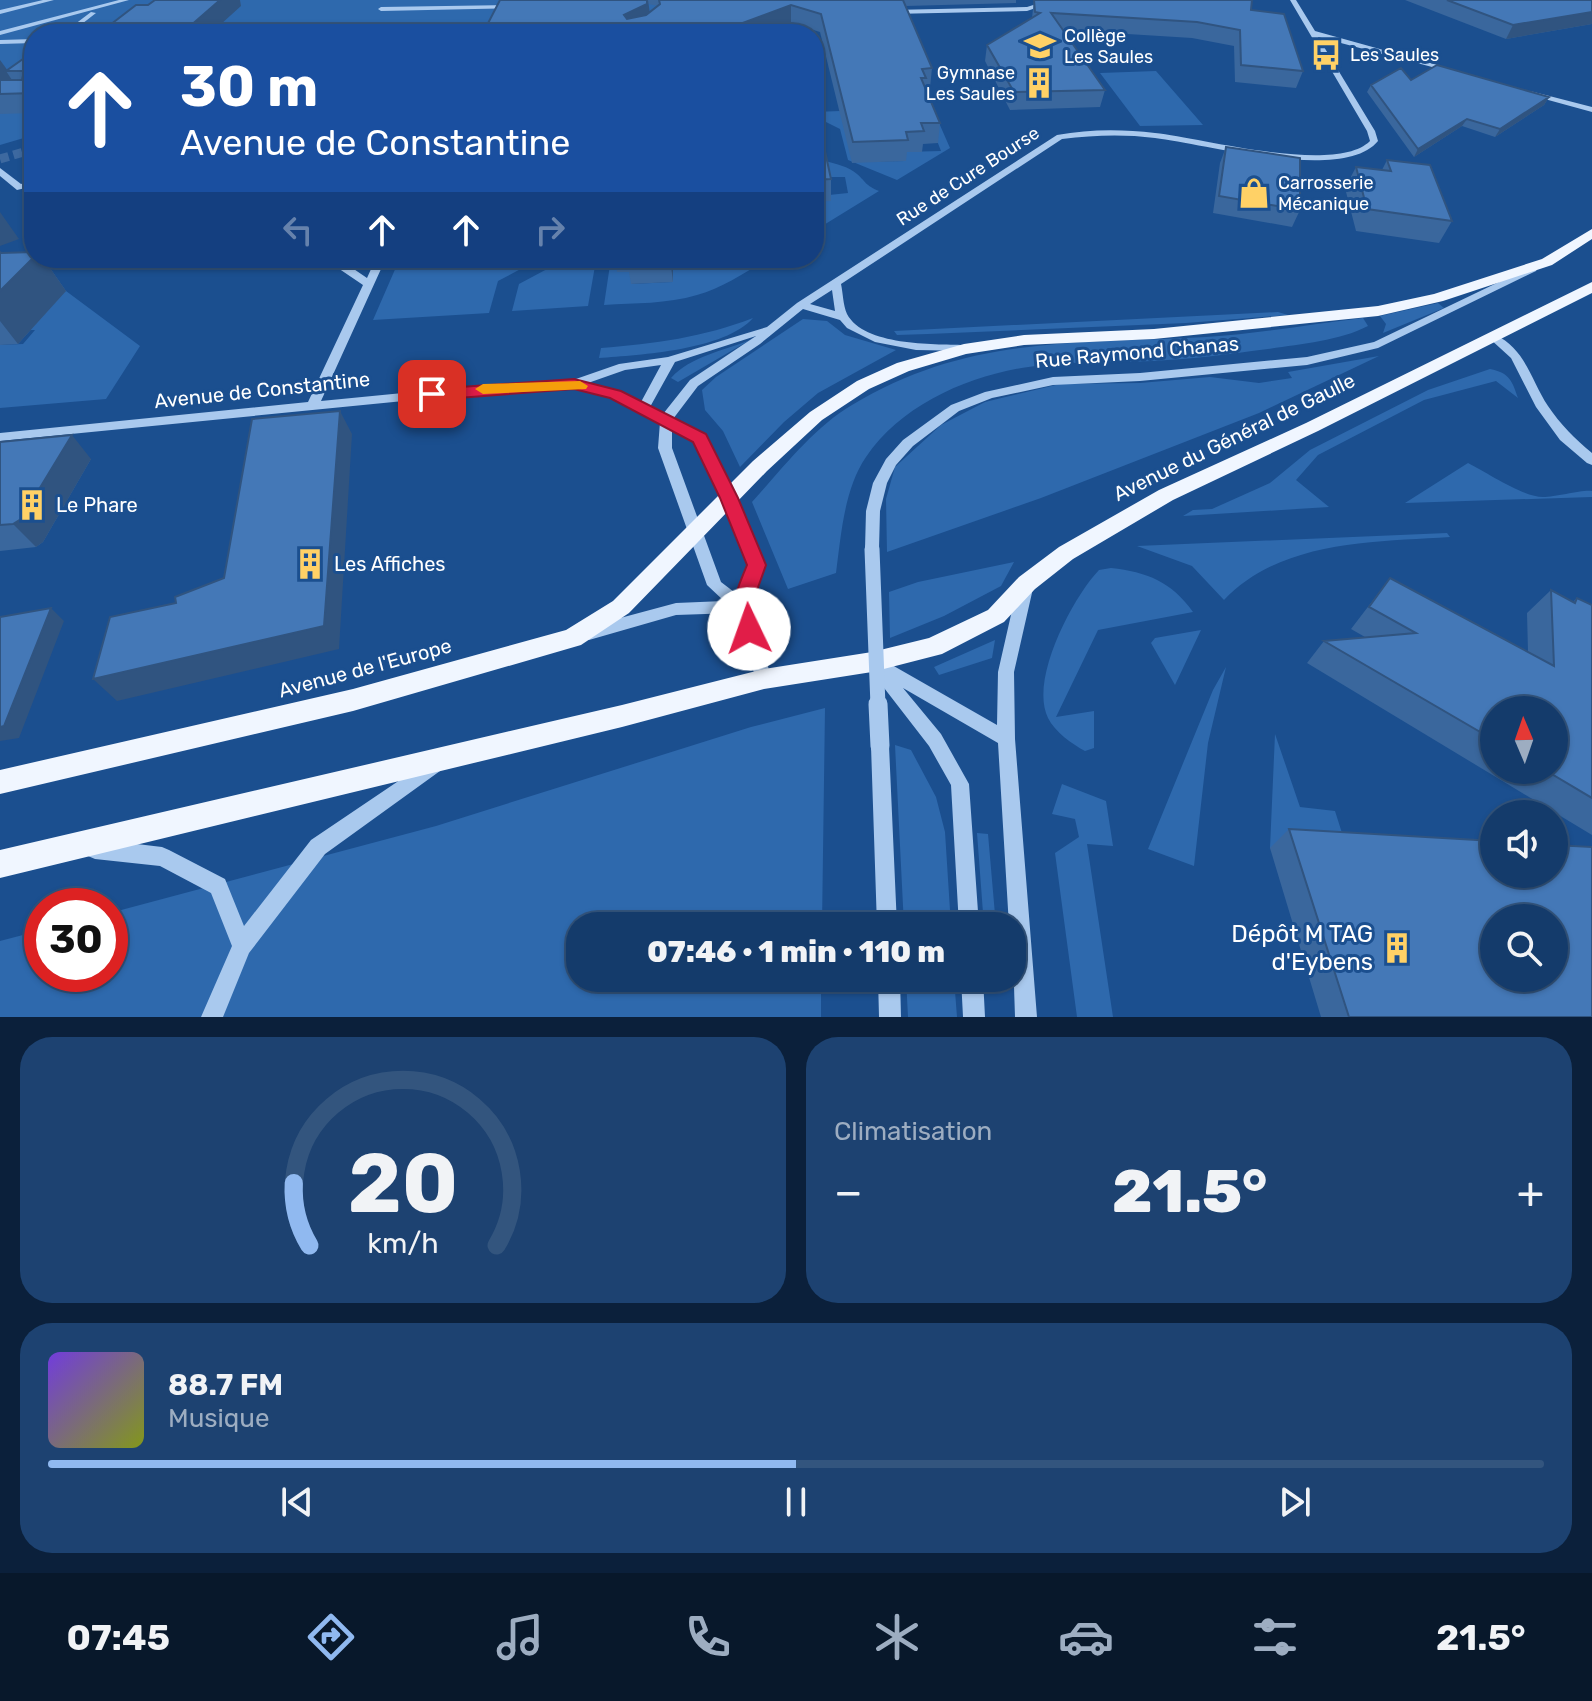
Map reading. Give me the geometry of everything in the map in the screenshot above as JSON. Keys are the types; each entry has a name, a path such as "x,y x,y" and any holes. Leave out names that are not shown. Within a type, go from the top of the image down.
{"main road":[{"path":"573,638 621,607 768,458 839,399 903,367 964,349 1024,340 1154,334 1378,311 1438,298 1547,262 1592,233"},
{"name":"Avenue du Général de Gaulle","path":"445,758 764,679 872,662 934,647 996,616 1027,583 1066,553 1166,495 1495,338 1592,287"},
{"name":"Avenue de l'Europe","path":"0,782 353,700 573,638"},
{"path":"0,864 445,758"}],"street":[{"path":"0,12 51,0"},
{"path":"35,24 126,0"},
{"path":"388,0 380,11 504,3 528,6"},
{"path":"883,12 1027,9 1056,0"},
{"name":"Rue de Cure Bourse","path":"666,419 694,383 756,342 801,305 1060,137 1082,132 1124,133 1319,159 1348,156 1370,147 1374,141 1371,131 1293,0"},
{"path":"78,24 101,7"},
{"path":"0,33 24,27"},
{"path":"1313,33 1471,75"},
{"path":"0,42 24,41"},
{"path":"1516,88 1592,110"},
{"path":"0,171 20,188 24,187"},
{"name":"Rue Raymond Chanas","path":"886,912 873,511 880,483 891,462 908,443 955,408 1019,386 1307,361 1378,345 1547,262"},
{"path":"348,268 369,284"},
{"path":"313,406 376,268"},
{"path":"836,284 843,317"},
{"path":"801,305 843,317 862,333 877,339 964,349"},
{"name":"Rue de Cure Bourse","path":"574,384 623,367 670,360 772,327"},
{"path":"1495,338 1516,356 1542,407 1565,437 1592,460"},
{"path":"644,407 670,360"},
{"name":"Avenue de Constantine","path":"0,437 495,388 574,384 616,394 700,438 756,565 741,607"},
{"path":"666,419 665,448 715,585 741,607 764,679"},
{"path":"1026,1017 1006,739 1006,672 1027,583"},
{"name":"Avenue de l'Europe","path":"573,638 676,609 741,607"},
{"path":"872,662 1006,739"},
{"path":"872,662 935,740 960,784 968,912"},
{"path":"212,1017 242,946 318,847 445,758"},
{"path":"71,847 162,857 218,886 242,946"},
{"path":"889,992 890,1017"},
{"path":"973,992 974,1017"}],"shaded area":[{"path":"0,0 221,0 157,24 24,24 24,138 0,145"},
{"path":"232,0 671,0 668,22 644,24 216,24"},
{"path":"1156,71 1203,125 1140,126 1100,73"},
{"path":"932,107 950,148 897,180 848,160 840,129 824,121 824,112 840,111 859,162 905,161 903,152 941,151 925,110"},
{"path":"824,161 850,169 879,191 824,225 824,197 848,193 845,177 826,177"},
{"path":"396,268 522,268 498,281 489,313 373,320"},
{"path":"549,268 595,268 588,306 512,311 519,284"},
{"path":"610,268 632,272 632,284 672,282 673,270 752,268 725,284 686,298 604,305"},
{"path":"66,291 140,346 106,399 0,408 0,345 23,344 35,330 4,330"},
{"path":"1438,303 1444,308 1383,333 1386,324 1380,316"},
{"path":"1278,312 1288,315 1186,323 928,334 897,335 894,331"},
{"path":"753,318 740,329 703,344 599,358 601,348 678,339"},
{"path":"1363,318 1368,326 1319,341 1182,359 1019,368 945,392 901,420 866,457 848,498 836,573 788,589 752,502 799,449 838,414 895,382 938,366 1024,347 1226,336"},
{"path":"803,319 827,321 845,335 896,350 818,393 740,467 723,431 705,410 702,390 716,377"},
{"path":"750,340 678,382 671,378 698,359"},
{"path":"1379,356 1259,413 1041,498 887,552 886,499 895,467 941,425 985,402 1060,384 1140,383 1210,377 1259,383 1292,378 1288,372"},
{"path":"1490,369 1509,379 1518,398 1496,381 1424,400 1318,455 1296,480 1329,507 1183,516 1193,510 1212,509 1270,483 1310,450 1428,390"},
{"path":"1468,463 1515,489 1535,496 1592,491 1592,497 1405,503"},
{"path":"1447,533 1450,537 1360,543 1301,555 1247,580 1224,600 1192,566 1137,546"},
{"path":"1014,562 1001,586 944,616 890,638 889,592 918,582"},
{"path":"1111,568 1158,580 1176,593 1193,612 1098,630 1056,717 1094,711 1094,748 1085,751 1064,737 1051,723 1044,702 1044,683 1057,640 1077,599 1099,570"},
{"path":"1201,630 1175,685 1151,643 1155,638"},
{"path":"995,640 992,658 939,675 934,667"},
{"path":"1226,667 1208,743 1194,866 1148,849 1213,690"},
{"path":"825,708 822,912 566,912 566,992 821,992 821,1017 0,1017 0,941 24,935 24,992 128,992 128,908 436,826 751,727"},
{"path":"1275,734 1300,807 1335,811 1348,852 1270,848"},
{"path":"895,745 911,750 936,797 945,832 950,912 903,912"},
{"path":"1062,784 1106,801 1113,846 1087,844 1113,1017 1077,1017 1055,853 1079,837 1075,819 1052,814"},
{"path":"977,833 988,834 995,912 983,912"},
{"path":"907,992 955,992 957,1017 908,1017"}],"building":[{"path":"155,0 220,0 192,24 111,24 136,5 148,5"},
{"path":"500,0 647,0 647,4 624,15 627,19 646,15 660,4 659,0 903,0 932,68 922,69 926,78 921,78 940,123 921,123 924,131 906,132 908,140 853,142 821,14 791,5 740,24 488,24"},
{"path":"1034,0 1252,0 1251,10 1284,14 1303,71 1241,65 1240,30 1197,22 1051,13 1105,90 1014,92 987,45 1040,13 1035,12"},
{"path":"1447,0 1592,0 1592,12 1513,25"},
{"path":"23,59 24,59 24,71 6,71"},
{"path":"1437,65 1549,97 1500,129 1467,119 1418,149 1371,85 1401,68 1411,80"},
{"path":"24,71 24,93 0,94 0,80 22,80"},
{"path":"1226,147 1300,158 1300,210 1219,196"},
{"path":"824,151 825,151 831,179 824,179"},
{"path":"1387,160 1430,165 1452,221 1367,209 1356,167 1391,171"},
{"path":"0,252 24,252 24,267 0,291"},
{"path":"340,411 324,626 93,679 110,617 176,603 175,597 224,578 252,419"},
{"path":"72,435 21,519 13,524 0,525 0,442"},
{"path":"1390,578 1554,666 1551,590 1575,603 1577,598 1592,605 1592,798 1568,784 1568,696 1480,696 1480,732 1324,641 1416,633 1369,607"},
{"path":"51,608 4,726 0,727 0,617"},
{"name":"Dépôt M TAG d'Eybens","path":"1289,829 1480,840 1480,888 1568,888 1568,846 1592,847 1592,1017 1349,1017"}],"tunnel":[{"path":"0,159 24,152"}],"slow traffic":[{"path":"483,389 580,386"}],"place":[{"name":"Collège Les Saules","path":"1040,46"},
{"name":"Les Saules","path":"1326,55"},
{"name":"Gymnase Les Saules","path":"1039,83"},
{"name":"Carrosserie Mécanique","path":"1254,193"},
{"name":"Le Phare","path":"32,505"},
{"name":"Les Affiches","path":"310,564"},
{"name":"Dépôt M TAG d'Eybens","path":"1397,948"}],"route":[{"path":"432,394 574,384 616,394 700,438 756,565 741,607 749,629"}]}
